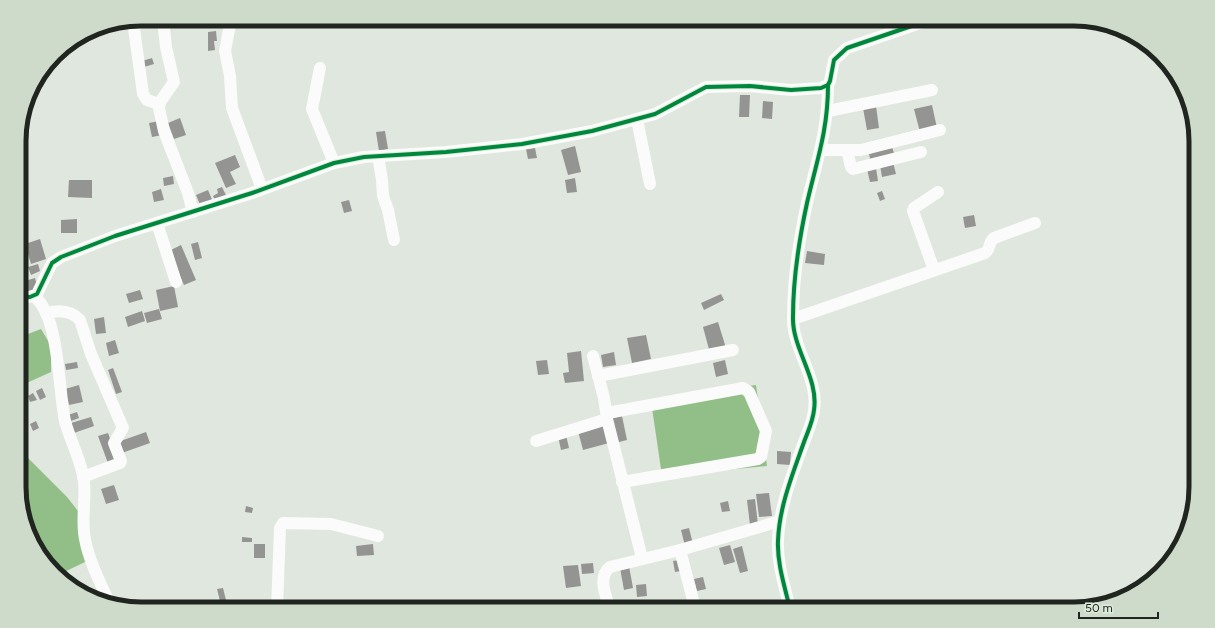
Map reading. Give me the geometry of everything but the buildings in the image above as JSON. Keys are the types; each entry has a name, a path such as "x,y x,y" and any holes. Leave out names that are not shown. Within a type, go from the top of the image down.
{"street":[{"path":"134,26 143,94 147,100 159,104"},
{"path":"164,26 166,47 174,82 159,104 162,126 188,193 193,212"},
{"path":"230,26 225,51 230,76 232,108 262,190"},
{"path":"789,602 778,552 780,521 786,497 812,420 815,403 811,382 796,339 793,319 795,284 804,218 821,150 828,111 828,85 834,60 847,48 911,26"},
{"path":"320,68 312,109 334,163"},
{"path":"26,297 34,296 40,291 52,263 61,257 115,236 262,190 334,163 378,156 446,152 522,144 592,131 662,111 706,88 750,86 801,90 821,88 828,85"},
{"path":"828,111 932,90"},
{"path":"637,119 650,184"},
{"path":"821,150 867,149 940,130"},
{"path":"847,150 851,167 854,169 922,152"},
{"path":"378,156 383,196 388,210 394,240"},
{"path":"934,270 913,212 914,208 938,192"},
{"path":"157,223 176,282"},
{"path":"793,319 985,253 989,249 990,241 994,238 1035,223"},
{"path":"34,296 41,303 46,313 57,356 65,419 83,477 83,519 85,540 95,572 107,597"},
{"path":"46,313 57,311 65,312 80,320 91,354 123,428 114,443 121,461 120,463 83,477"},
{"path":"598,376 733,350"},
{"path":"593,356 622,482 642,558"},
{"path":"536,441 607,416 743,388 749,392 766,431 761,457 758,460 622,482"},
{"path":"608,602 603,582 605,571 618,564 680,550 780,521"},
{"path":"276,602 280,528 283,523 331,524 378,536"},
{"path":"680,550 693,600"}],"shaded area":[{"path":"41,329 51,346 51,372 26,383 26,335"},
{"path":"756,385 767,466 662,476 651,401"},
{"path":"26,456 67,497 78,511 87,561 64,572 50,557 41,544 30,517 27,502"}],"cycle path":[{"path":"26,297 37,294 52,263 61,257 115,236 252,193 334,163 364,157 446,152 522,144 592,131 655,114 706,87 750,86 791,90 821,88 828,85 830,81 834,60 847,48 911,26"},
{"path":"788,602 779,558 779,528 787,490 813,418 814,410 813,386 794,329 794,288 804,217 824,131 828,101 828,85"}]}
